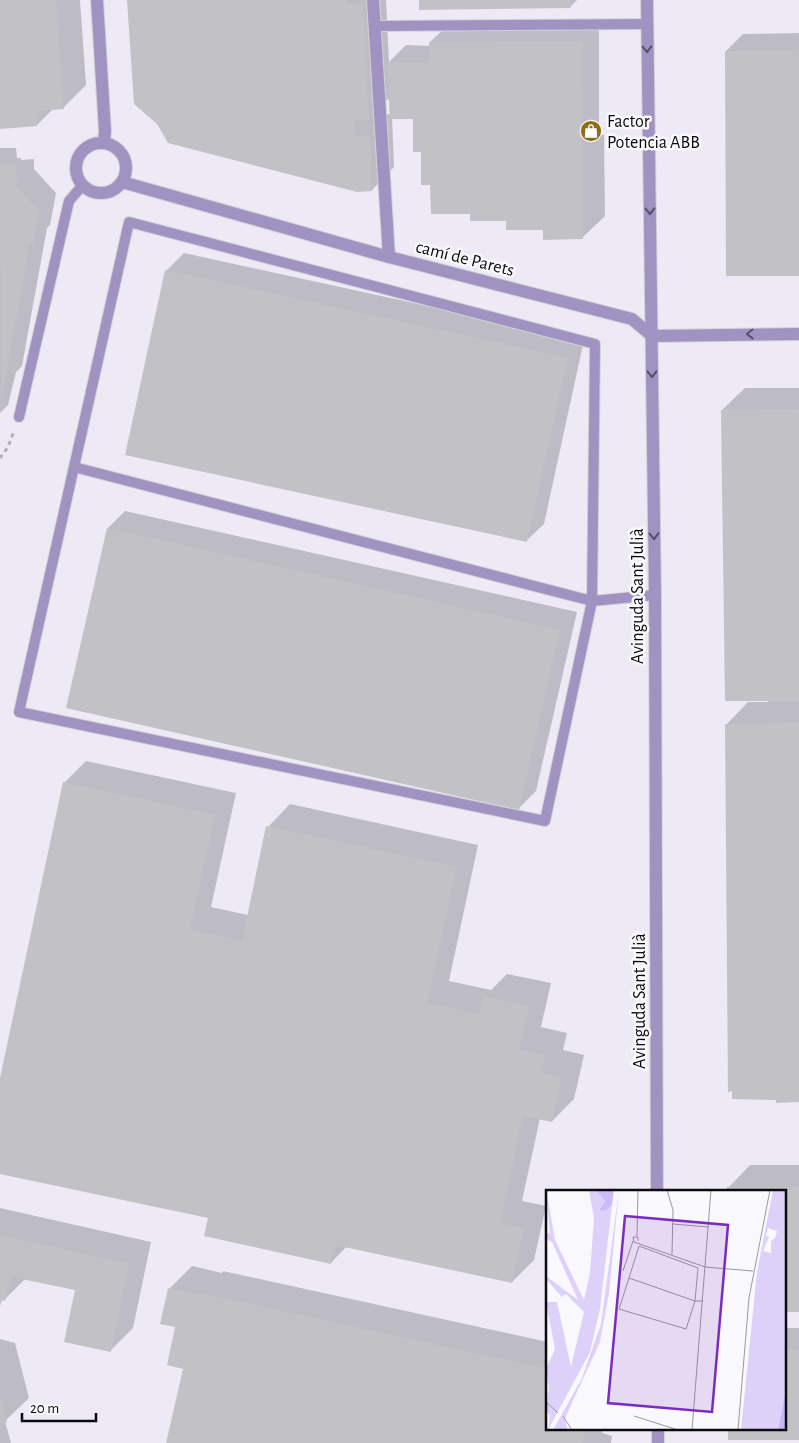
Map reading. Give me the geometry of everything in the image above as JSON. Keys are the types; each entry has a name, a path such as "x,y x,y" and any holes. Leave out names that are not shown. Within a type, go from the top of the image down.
{"street":[{"path":"97,0 105,131 104,143"},
{"path":"373,0 389,257"},
{"name":"Avinguda Sant Julià","path":"647,0 655,594 657,1190"},
{"path":"96,143 104,143 118,149 126,164 122,182 108,193 90,192 77,179 75,171 76,162 81,152 87,146 96,143"},
{"name":"camí de Parets","path":"122,182 389,257 632,319 652,336"},
{"path":"652,336 799,334"},
{"path":"658,1430 658,1443"}],"lane":[{"path":"374,26 647,24"},
{"path":"20,417 70,201 82,186"},
{"path":"129,222 595,344 592,601 545,821 19,712 129,222"},
{"path":"74,467 592,601 655,594"}],"path":[{"path":"0,458 8,447 20,417"}],"shaded area":[{"path":"0,0 799,0 799,1443 0,1443"}],"building":[{"path":"0,0 56,0 64,109 37,111 37,126 0,129"},
{"path":"127,0 346,0 346,4 363,3 369,120 354,121 354,136 370,136 372,191 357,192 168,143 157,124 134,104"},
{"path":"419,0 570,0 571,8 419,10"},
{"path":"582,41 583,239 543,240 543,230 506,230 506,221 470,221 470,214 431,214 430,185 421,185 421,152 413,152 413,119 390,119 387,62 429,63 429,42"},
{"path":"799,50 799,276 726,276 725,51"},
{"path":"16,163 17,187 39,211 33,244 30,244 1,402 0,165"},
{"path":"165,270 568,358 527,542 125,455"},
{"path":"799,409 799,701 725,701 721,410"},
{"path":"107,528 560,630 519,810 66,708"},
{"path":"799,723 799,1102 776,1103 776,1100 732,1099 732,1091 728,1092 725,724"},
{"path":"63,782 215,815 190,930 242,941 266,826 457,867 427,1003 479,1014 483,996 529,1006 519,1050 545,1055 541,1073 562,1078 552,1122 523,1116 500,1223 524,1228 512,1283 335,1245 331,1264 204,1236 208,1218 0,1174 0,1078"},
{"path":"727,1187 799,1187 799,1312 786,1312 786,1190 727,1190"},
{"path":"0,1235 129,1264 111,1352 64,1342 75,1290 12,1277 5,1301 0,1300"},
{"path":"168,1288 199,1295 200,1293 546,1369 546,1430 586,1430 583,1443 166,1443 183,1369 167,1365 175,1327 160,1324"},
{"path":"786,1350 799,1350 799,1440 728,1440 728,1430 786,1430"},
{"path":"0,1396 7,1422 0,1424"}],"place":[{"name":"Factor Potencia ABB","path":"591,131"}]}
